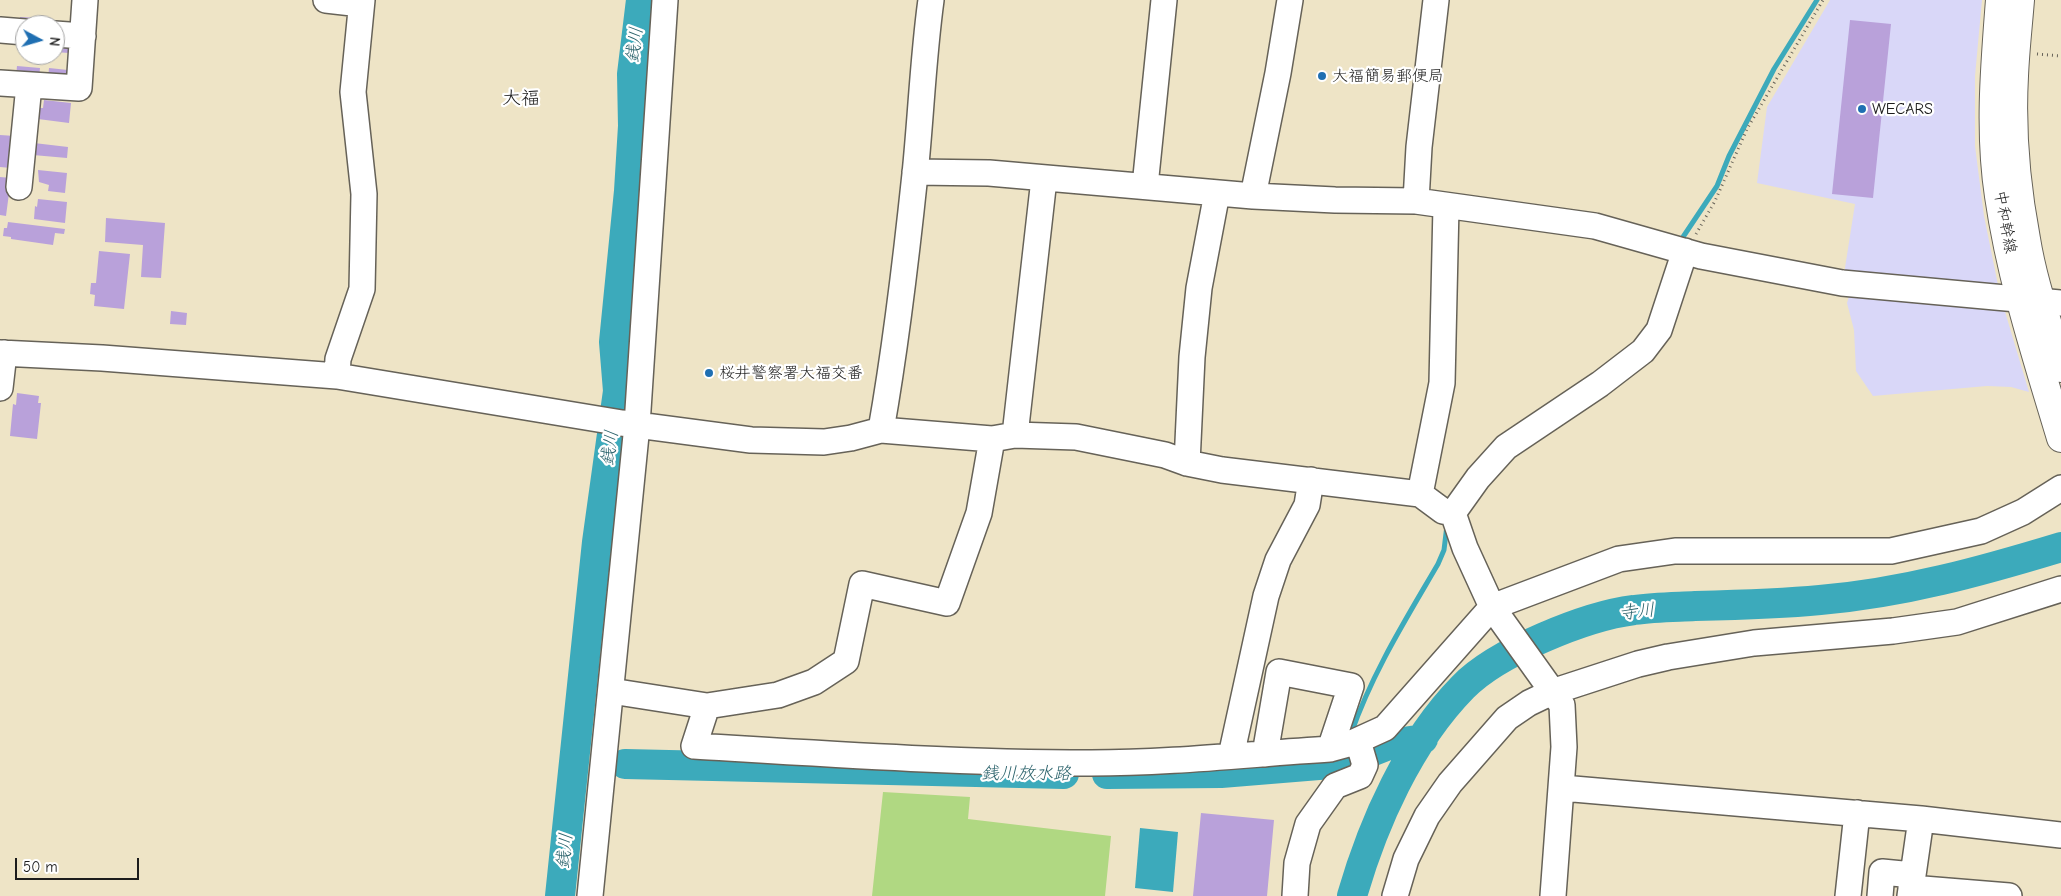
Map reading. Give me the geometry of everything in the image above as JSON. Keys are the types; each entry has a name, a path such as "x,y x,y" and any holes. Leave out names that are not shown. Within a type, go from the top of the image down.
{"main road":[{"name":"中和幹線","path":"2000,0 1994,78 1994,138 1999,195 2041,301 2061,438"},
{"name":"中和幹線","path":"2020,0 2014,77 2014,134 2026,240 2041,301 2061,368"}],"street":[{"path":"0,84 78,88 85,0"},
{"path":"326,0 362,2 353,92 364,194 362,289 338,360 337,376"},
{"path":"590,896 611,691 622,423 665,0"},
{"path":"881,430 893,363 915,172 921,91 931,0"},
{"path":"1145,186 1164,0"},
{"path":"1253,196 1278,73 1290,0"},
{"path":"1416,201 1419,147 1436,0"},
{"path":"0,30 15,31"},
{"path":"65,35 83,36"},
{"path":"19,187 29,85"},
{"path":"915,172 989,174 1253,196 1416,201 1595,226 1681,250 1842,283 2041,301"},
{"path":"611,691 707,706 778,696 814,682 846,661 862,584 946,603 979,513 1003,437 1044,179"},
{"path":"1187,463 1192,357 1199,288 1217,193"},
{"path":"1420,494 1442,383 1446,206"},
{"path":"1449,512 1506,447 1600,384 1643,351 1659,330 1681,250"},
{"path":"0,388 2,353 102,358 337,376 622,423 751,440 824,442 851,438 881,430 1003,437 1076,437 1165,455 1187,463 1222,470 1420,494 1449,512 1494,611 1562,705 1562,788 1553,896"},
{"path":"1231,756 1266,596 1278,560 1307,505 1311,480"},
{"path":"707,706 694,746 884,758 1092,763 1265,754 1345,745 1385,728 1494,611 1619,559 1675,551 1891,551 1981,531 2023,512 2061,488"},
{"path":"1395,896 1406,859 1427,816 1450,783 1507,718 1550,688 1668,657 1754,643 1893,631 1958,622 2061,589"},
{"path":"1265,754 1280,672 1351,686 1345,745"},
{"path":"1295,896 1297,863 1308,824 1336,786 1360,776 1365,765 1345,745"},
{"path":"1562,788 1921,819 2061,835"},
{"path":"1848,896 1857,814"},
{"path":"1912,886 1921,819"},
{"path":"1880,896 1882,872 1912,886 2009,896"}],"path":[{"path":"1681,250 1715,201 1748,129 1823,0"},
{"path":"2029,53 2061,56"}],"shaded area":[{"path":"1830,0 1982,0 1975,76 1975,146 1984,216 1999,290 1844,274 1855,204 1757,183 1767,107"},
{"path":"1850,293 2003,305 2029,392 2011,387 1987,386 1873,396 1856,371 1854,330 1847,303"}],"green space":[{"path":"883,792 970,797 968,819 1111,836 1105,896 872,896"}],"water":[{"path":"1140,828 1178,832 1173,892 1135,888"}],"building":[{"name":"WECARS","path":"1850,20 1891,24 1873,198 1832,194"},
{"path":"65,43 70,43 69,53 65,53"},
{"path":"17,66 40,68 39,78 16,76"},
{"path":"49,68 68,70 67,80 48,78"},
{"path":"44,100 71,103 69,123 38,119"},
{"path":"0,135 15,136 11,168 0,167"},
{"path":"34,143 68,147 67,158 33,155"},
{"path":"38,170 67,173 65,193 48,191 49,185 39,182"},
{"path":"0,177 11,178 6,216 0,215"},
{"path":"38,199 67,202 65,223 34,219 35,206 37,207"},
{"path":"106,218 165,223 161,278 141,277 143,245 105,242"},
{"path":"8,222 65,229 64,234 55,233 53,245 11,239 11,237 3,236 4,228 7,228"},
{"path":"99,251 130,254 124,309 94,306 95,295 90,294 91,283 96,283"},
{"path":"171,311 187,313 186,325 170,324"},
{"path":"17,393 39,396 38,403 41,403 37,439 10,436 13,404 16,405"},
{"path":"1201,813 1274,820 1267,896 1193,896"}],"waterway":[{"name":"銭川","path":"560,896 597,542 618,391 614,342 629,191 633,126 632,74 641,0"},
{"path":"1679,243 1717,186 1729,156 1774,69 1817,0"},
{"path":"1351,734 1359,711 1379,668 1438,564 1444,550 1447,525"},
{"name":"寺川","path":"1352,896 1382,812 1410,758 1426,733 1463,687 1497,661 1519,649 1568,628 1634,610 1851,597 1942,580 2061,547"},
{"name":"銭川放水路","path":"1107,774 1221,773 1331,764 1353,759 1391,744 1423,739"},
{"name":"銭川放水路","path":"625,764 1064,774"}],"place":[{"name":"大福簡易郵便局","path":"1322,76"},
{"name":"WECARS","path":"1862,109"},
{"name":"桜井警察署大福交番","path":"709,373"}],"district":[{"name":"大福","path":"521,99"}]}
